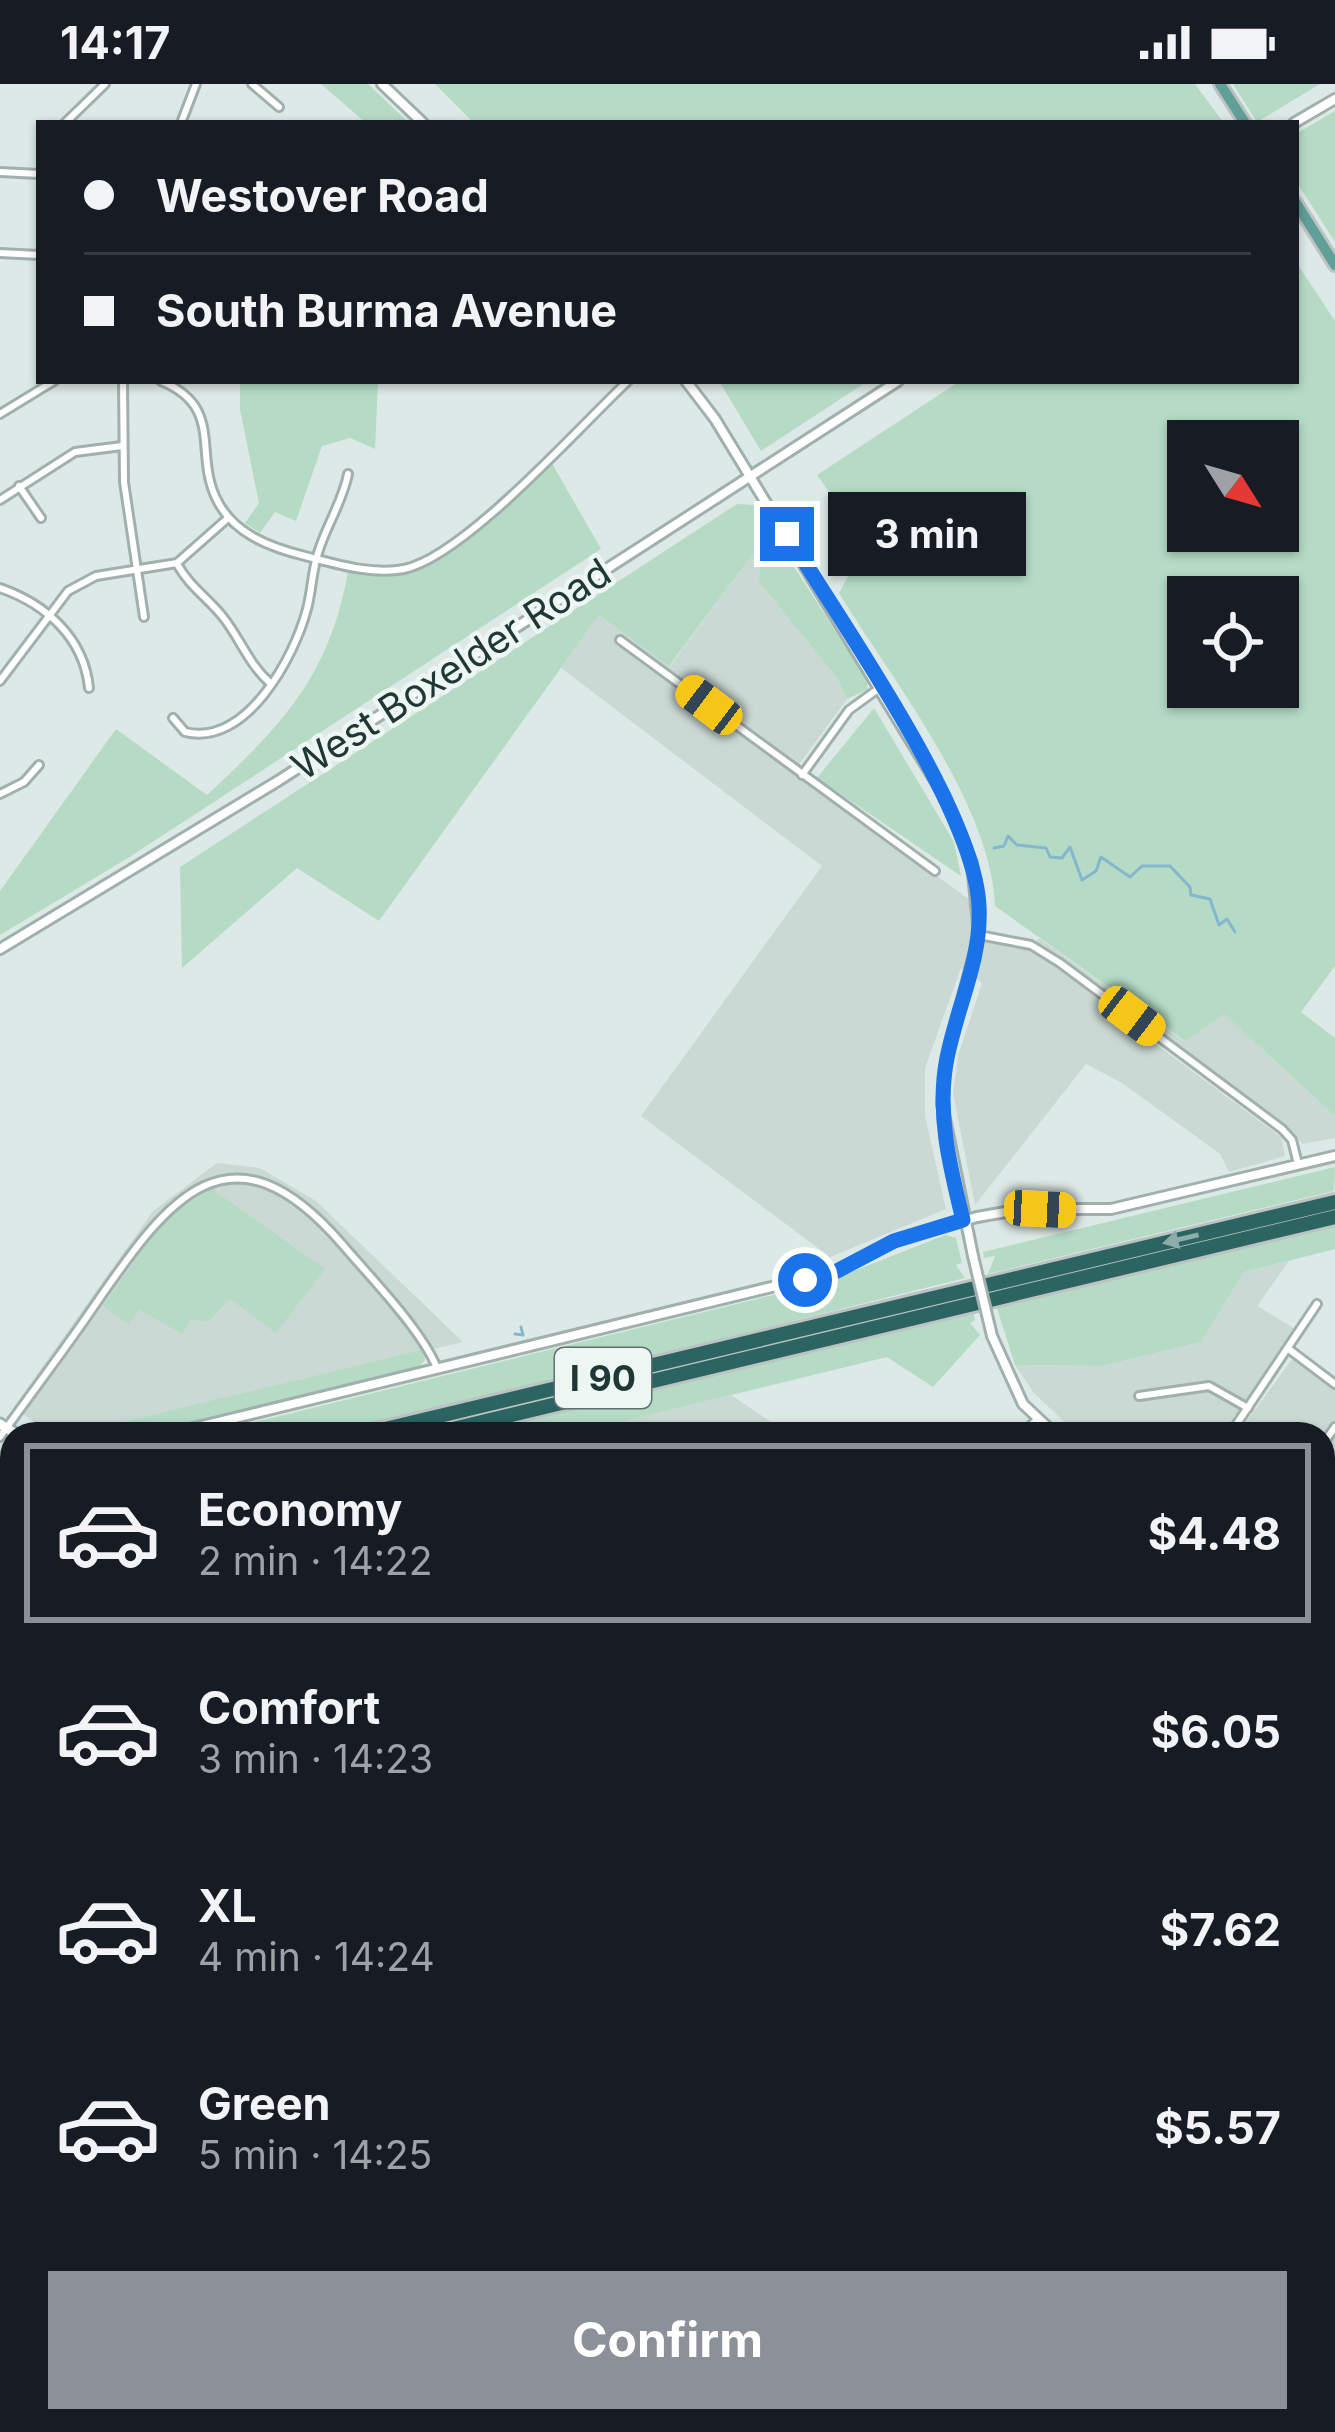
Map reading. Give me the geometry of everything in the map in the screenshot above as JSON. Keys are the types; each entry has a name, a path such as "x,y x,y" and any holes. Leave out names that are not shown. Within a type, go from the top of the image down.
{"highway":[{"name":"I 90","path":"414,1422 1229,1228 1335,1198"},
{"name":"I 90","path":"482,1422 1335,1217"}],"main road":[{"path":"1220,84 1243,120"},
{"path":"1299,208 1335,265"}],"street":[{"path":"68,120 105,84"},
{"path":"182,120 196,84"},
{"path":"252,84 279,107"},
{"path":"382,84 420,120"},
{"path":"1299,120 1335,99"},
{"path":"0,172 36,172"},
{"path":"0,253 36,255"},
{"path":"0,415 49,384"},
{"path":"123,384 122,446 144,617"},
{"path":"166,384 183,393 203,422 211,485 228,518 274,548 382,571 436,558 625,384"},
{"path":"688,384 750,475 960,829 977,884 979,935 942,1091 945,1132 992,1336 1011,1385 1039,1422"},
{"name":"West Boxelder Road","path":"0,949 298,769 893,384"},
{"path":"0,500 75,452 122,446"},
{"path":"173,718 194,734 206,735 238,720 270,683 300,629 316,559 348,474"},
{"path":"20,486 40,518"},
{"path":"0,681 3,670 46,616 79,583 177,563 228,518"},
{"path":"177,563 198,596 224,618 250,666 270,683"},
{"path":"0,588 46,616 80,650 89,688"},
{"path":"620,640 935,871"},
{"path":"802,775 849,710 880,688"},
{"path":"206,735 206,747"},
{"path":"0,794 24,782 39,765"},
{"path":"979,935 1030,945 1071,971 1282,1129 1292,1139 1298,1164"},
{"path":"218,1422 837,1271 894,1241 963,1220 1023,1210 1111,1209 1335,1156"},
{"path":"11,1422 158,1216 198,1187 238,1177 290,1199 335,1237 437,1369"},
{"path":"1238,1422 1317,1304"},
{"path":"1289,1349 1335,1384"},
{"path":"1139,1396 1209,1386 1248,1408"}],"shaded area":[{"path":"753,554 760,559 759,582 837,678 847,699 793,773 973,902 971,944 996,941 1031,950 1039,938 1184,1041 1223,1013 1335,1116 1335,1138 1303,1144 1160,1031 1153,1042 1281,1137 1285,1156 1229,1172 1220,1154 1122,1083 1086,1064 975,1205 953,1093 958,1056 982,983 961,968 925,1068 925,1116 946,1209 830,1257 641,1116 822,866 561,668 599,615 670,666"},
{"path":"217,1163 260,1168 316,1201 463,1342 124,1422 34,1422 14,1407 153,1211"},
{"path":"1289,1261 1257,1306 1297,1330 1231,1422 1064,1422 1034,1393 1015,1365 1103,1366 1201,1342 1244,1272"},
{"path":"1293,1358 1335,1390 1335,1422 1246,1422"},
{"path":"731,1395 771,1422 620,1422"}],"green space":[{"path":"321,84 368,84 406,120 363,120"},
{"path":"435,84 1195,84 1222,120 471,120"},
{"path":"1233,84 1320,84 1260,120 1256,120"},
{"path":"1335,111 1335,242 1299,186 1299,132"},
{"path":"1299,267 1335,321 1335,966 1301,1012 1335,1038 1335,1116 1224,1014 1185,1041 995,906 977,826 958,785 839,593 866,544 817,475 955,384 1299,384"},
{"path":"240,384 378,384 375,449 350,438 322,446 296,521 275,512 260,533 245,523 259,503 240,410"},
{"path":"721,384 863,384 761,451"},
{"path":"550,460 601,549 128,858 0,935 0,891 116,729 207,795 298,697 328,641 348,572 382,573 438,558 483,526"},
{"path":"737,504 754,505 868,681 867,690 847,699 837,678 759,582 760,559 753,554 669,666 599,615 379,921 297,868 182,968 180,867"},
{"path":"874,708 954,842 961,876 817,778"},
{"path":"1335,1167 1334,1191 988,1274 995,1256 984,1258 983,1252"},
{"path":"212,1189 325,1269 276,1333 230,1299 208,1322 192,1319 182,1334 140,1310 128,1324 103,1306 167,1215"},
{"path":"1335,1224 1335,1249 1244,1272 1201,1342 1103,1366 1015,1365 996,1305"},
{"path":"945,1235 956,1238 962,1263 956,1265 965,1278 389,1422 255,1422 826,1282"},
{"path":"973,1311 975,1320 970,1323 980,1335 933,1387 887,1357 620,1422 512,1422"},
{"path":"422,1350 425,1360 416,1370 193,1422 123,1422"}],"waterway":[{"path":"994,848 1004,846 1008,836 1017,845 1046,848 1050,857 1062,858 1070,847 1082,880 1096,871 1101,857 1130,877 1142,866 1170,866 1190,887 1191,895 1210,899 1219,925 1227,919 1235,932"},
{"path":"515,1334 523,1335 521,1327"}],"route":[{"path":"787,534 944,797 972,863 980,906 974,961 952,1031 942,1091 947,1145 963,1220 894,1241 837,1271 805,1280"}]}
